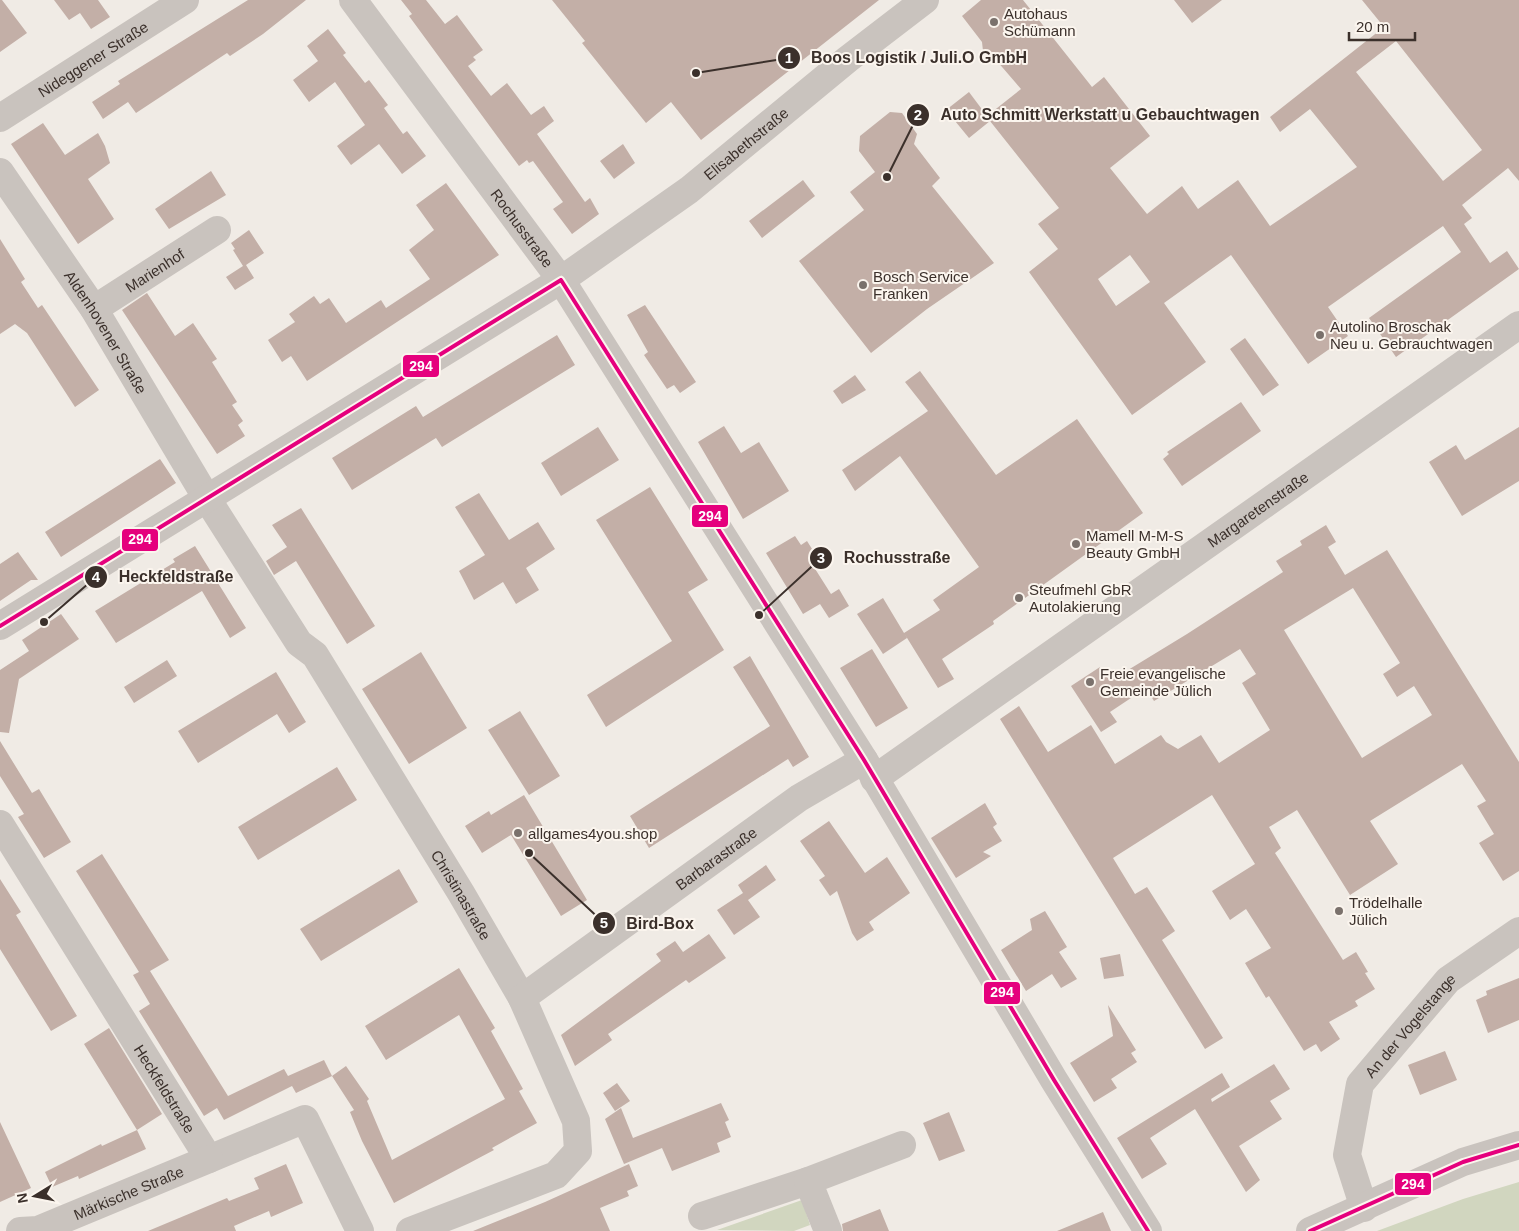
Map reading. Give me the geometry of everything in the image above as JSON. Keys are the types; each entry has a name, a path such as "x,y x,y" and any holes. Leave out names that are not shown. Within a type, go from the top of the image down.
{"street":[{"name":"Nideggener Straße","path":"0,118 185,0"},
{"name":"Rochusstraße","path":"353,0 561,280 711,515 869,770 1054,1080 1148,1231"},
{"name":"Elisabethstraße","path":"0,626 206,497 561,280 689,190 848,59 925,0"},
{"name":"Aldenhovener Straße","path":"0,172 94,309 206,497"},
{"name":"Marienhof","path":"94,309 217,230"},
{"name":"Margaretenstraße","path":"869,770 1519,325"},
{"name":"Christinastraße","path":"206,497 299,643 315,655 461,893 522,998 576,1121 578,1152 556,1175 410,1231"},
{"name":"Barbarastraße","path":"522,998 799,798 869,770"},
{"name":"Heckfeldstraße","path":"0,824 208,1159"},
{"name":"An der Vogelstange","path":"1364,1208 1347,1155 1360,1084 1448,980 1519,932"},
{"path":"208,1159 305,1118 360,1231"},
{"path":"702,1216 808,1181 902,1145"},
{"path":"1310,1231 1463,1162 1519,1145"},
{"name":"Märkische Straße","path":"20,1231 38,1230 208,1159"},
{"path":"808,1181 828,1231"}],"green space":[{"path":"1519,1182 1519,1231 1377,1231 1463,1199"},
{"path":"802,1200 810,1225 794,1231 717,1230"}],"building":[{"path":"0,0 2,0 27,33 0,52"},
{"path":"54,0 98,0 110,17 91,29 80,13 69,20"},
{"path":"248,0 306,0 263,34 230,56 227,53 136,113 128,102 103,119 92,102 120,84 118,81"},
{"path":"401,0 426,0 445,24 457,15 483,50 473,57 476,60 468,66 491,96 507,83 531,115 544,106 554,121 537,134 585,202 590,198 599,214 572,234 553,209 563,202 533,161 529,163 527,160 519,166 409,16 412,14"},
{"path":"552,0 879,0 701,140 671,102 646,123 582,43 585,41"},
{"path":"981,0 1023,0 1092,87 1104,77 1150,136 1110,168 1147,214 1182,186 1198,209 1238,180 1270,226 1357,167 1310,109 1280,132 1270,117 1384,27 1362,0 1519,0 1519,181 1508,168 1462,205 1472,218 1464,224 1490,263 1507,251 1519,269 1396,357 1369,318 1461,252 1443,226 1328,307 1348,336 1308,364 1231,255 1164,303 1206,362 1132,415 1029,272 1058,249 1038,224 1059,208 990,121 969,138 946,110 969,92 987,116 1021,89 990,53 983,51 982,42 962,16","holes":["1396,41 1482,150 1443,181 1356,72","1130,255 1150,282 1116,306 1098,279"]},
{"path":"1174,0 1222,0 1192,23"},
{"path":"328,29 346,53 343,55 365,83 369,80 388,105 384,108 403,134 407,131 426,156 402,174 379,144 351,165 337,146 365,125 335,82 309,102 293,80 318,61 307,46"},
{"path":"890,112 902,113 917,134 914,144 940,178 932,186 994,263 927,309 871,353 799,261 864,210 850,192 875,172 859,151 860,136"},
{"path":"43,123 65,155 98,133 105,146 110,163 88,179 114,219 78,244 11,144"},
{"path":"623,144 635,163 614,179 600,161"},
{"path":"211,171 226,195 169,229 155,209"},
{"path":"803,180 815,196 762,238 749,221"},
{"path":"446,183 499,255 307,381 291,356 282,362 268,340 295,322 289,314 314,296 320,304 329,298 346,323 381,300 386,308 430,279 409,250 434,230 416,205"},
{"path":"249,230 264,253 246,265 254,278 235,290 226,277 243,266 231,243"},
{"path":"0,239 25,279 21,282 38,308 42,305 99,390 75,407 27,333 15,324 0,334"},
{"path":"147,293 175,336 193,323 217,359 212,362 237,402 232,405 243,421 238,425 245,436 217,454 122,310"},
{"path":"645,305 696,382 680,393 674,385 667,389 644,355 648,352 627,315"},
{"path":"557,335 575,365 442,447 436,438 352,490 332,458 416,406 423,417"},
{"path":"1245,338 1279,385 1263,396 1230,349"},
{"path":"920,371 996,475 1077,419 1143,513 993,621 994,624 942,659 954,679 938,688 904,633 940,610 933,600 979,567 900,456 855,491 842,470 928,411 905,382"},
{"path":"855,375 866,390 842,404 833,391"},
{"path":"1241,402 1261,431 1182,486 1163,459 1169,454 1167,452"},
{"path":"724,426 741,453 759,442 789,491 743,519 698,442"},
{"path":"598,427 619,460 561,496 541,463"},
{"path":"1519,427 1519,481 1462,516 1429,462 1456,445 1465,460"},
{"path":"160,459 176,483 61,557 45,532"},
{"path":"650,487 708,580 688,592 724,650 606,727 587,695 672,641 596,520"},
{"path":"479,493 509,540 538,522 555,549 526,568 539,590 516,604 503,582 474,600 459,571 485,555 455,507"},
{"path":"301,508 375,626 347,644 296,561 274,575 266,561 287,547 272,525"},
{"path":"1326,525 1336,542 1328,547 1345,575 1387,550 1519,762 1519,871 1503,881 1479,843 1494,834 1477,806 1486,801 1462,764 1370,821 1398,864 1350,895 1297,810 1269,827 1281,848 1275,853 1343,960 1356,952 1368,972 1365,973 1375,989 1355,1001 1358,1006 1329,1022 1340,1039 1321,1052 1316,1044 1304,1051 1269,996 1266,998 1245,963 1271,948 1246,909 1230,920 1212,891 1255,864 1212,795 1113,858 1135,894 1147,887 1175,931 1162,940 1223,1038 1205,1049 1000,719 1019,706 1048,752 1091,725 1115,764 1161,735 1166,742 1178,749 1201,735 1219,763 1270,730 1242,683 1256,674 1240,649 1154,701 1146,688 1110,712 1117,722 1101,732 1071,686 1100,667 1110,681 1187,634 1283,572 1276,561 1302,545 1300,541","holes":["1353,588 1400,663 1383,674 1397,697 1414,686 1432,715 1362,758 1284,630"]},
{"path":"795,536 801,545 807,541 819,560 812,564 831,594 839,589 849,606 829,618 820,604 803,614 766,553"},
{"path":"195,546 246,628 230,638 202,591 116,643 95,611 175,562 173,559"},
{"path":"18,552 38,580 31,580 0,601 0,564"},
{"path":"883,598 907,638 883,654 857,614"},
{"path":"61,614 79,639 19,679 9,733 0,732 0,670 29,651 22,640"},
{"path":"872,649 908,708 876,727 840,668"},
{"path":"421,652 467,728 409,764 362,689"},
{"path":"750,656 809,757 793,767 788,759 649,848 630,816 770,726 733,667"},
{"path":"167,660 177,676 134,703 124,687"},
{"path":"276,672 306,722 289,733 277,714 198,763 178,731"},
{"path":"520,711 560,776 529,795 488,730"},
{"path":"0,741 32,793 39,789 71,842 44,858 18,817 24,814 0,776"},
{"path":"337,767 357,800 258,860 238,827"},
{"path":"524,795 587,900 561,916 511,835 482,853 465,826 489,811 491,815"},
{"path":"985,803 997,824 993,827 1002,841 983,852 991,856 956,878 931,838"},
{"path":"829,821 865,873 887,857 910,893 869,922 874,930 857,941 852,933 837,891 830,896 819,880 825,876 800,841"},
{"path":"102,854 169,960 150,971 228,1096 284,1069 288,1076 324,1060 332,1076 296,1093 292,1086 224,1120 217,1108 204,1116 139,1011 150,1004 133,975 139,972 76,871"},
{"path":"766,865 776,880 748,900 760,917 734,935 717,910 743,893 738,885"},
{"path":"399,869 418,902 321,961 300,929"},
{"path":"0,879 21,912 16,915 77,1016 51,1031 0,949"},
{"path":"1045,911 1067,947 1059,952 1077,979 1061,988 1052,974 1026,991 1001,950 1032,930 1030,919"},
{"path":"709,934 726,958 689,983 686,980 608,1034 612,1040 575,1066 561,1035 661,961 656,954 675,941 683,952"},
{"path":"1120,954 1124,976 1104,979 1100,958"},
{"path":"459,968 495,1028 491,1031 523,1089 519,1091 537,1123 492,1148 494,1150 394,1203 362,1141 350,1112 354,1110 332,1076 346,1066 369,1099 367,1101 392,1160 505,1099 459,1015 386,1060 365,1026"},
{"path":"1519,978 1519,1020 1488,1033 1476,1000 1487,995 1486,991"},
{"path":"1108,1005 1136,1050 1131,1053 1137,1062 1111,1079 1117,1088 1094,1102 1070,1063 1113,1036"},
{"path":"109,1028 162,1114 137,1130 84,1044"},
{"path":"1445,1051 1457,1080 1420,1095 1408,1065"},
{"path":"1274,1064 1290,1089 1270,1101 1282,1119 1239,1146 1260,1180 1246,1192 1195,1109 1150,1138 1167,1164 1142,1179 1117,1138 1222,1073 1230,1087 1211,1099 1212,1102"},
{"path":"617,1083 630,1101 615,1111 603,1093"},
{"path":"721,1103 729,1120 725,1122 731,1137 717,1143 720,1152 672,1171 662,1148 624,1164 605,1119 621,1108 633,1138"},
{"path":"949,1112 965,1151 939,1161 923,1123"},
{"path":"0,1122 31,1188 0,1202"},
{"path":"137,1130 146,1149 79,1179 78,1176 52,1187 45,1172 101,1144 102,1146"},
{"path":"286,1164 303,1203 271,1217 269,1211 234,1226 236,1231 148,1231 227,1198 229,1201 259,1189 254,1178"},
{"path":"629,1164 638,1186 627,1191 629,1196 600,1208 610,1231 473,1231 545,1202"},
{"path":"880,1209 889,1231 843,1231 842,1224"},
{"path":"1103,1212 1111,1231 1057,1231"}],"transit line":[{"name":"294","path":"561,280 864,760 1054,1080 1148,1231"},
{"name":"294","path":"0,626 561,280"},
{"name":"294","path":"1310,1231 1463,1162 1519,1145"}],"place":[{"name":"Autohaus Schümann","path":"994,22"},
{"name":"Boos Logistik / Juli.O GmbH","path":"696,73"},
{"name":"Auto Schmitt Werkstatt u Gebauchtwagen","path":"887,177"},
{"name":"Bosch Service Franken","path":"863,285"},
{"name":"Autolino Broschak Neu u. Gebrauchtwagen","path":"1320,335"},
{"name":"Mamell M-M-S Beauty GmbH","path":"1076,544"},
{"name":"Steufmehl GbR Autolakierung","path":"1019,598"},
{"name":"Rochusstraße","path":"759,615"},
{"name":"Heckfeldstraße","path":"44,622"},
{"name":"Freie evangelische Gemeinde Jülich","path":"1090,682"},
{"name":"allgames4you.shop","path":"518,833"},
{"name":"Bird-Box","path":"529,853"},
{"name":"Trödelhalle Jülich","path":"1339,911"}]}
